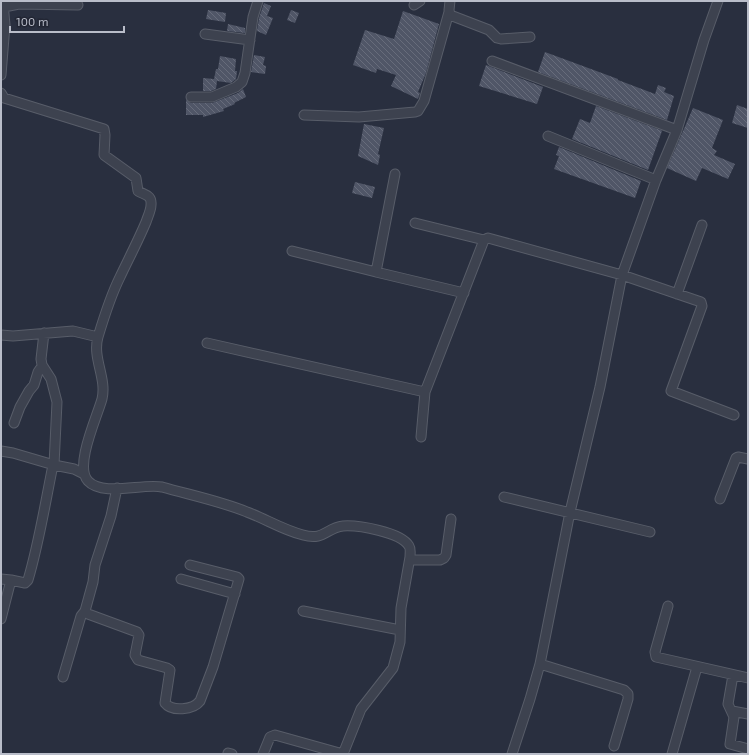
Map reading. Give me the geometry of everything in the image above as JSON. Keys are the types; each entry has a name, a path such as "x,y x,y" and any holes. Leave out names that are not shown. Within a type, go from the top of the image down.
{"street":[{"path":"191,97 212,97 242,82 244,78 253,17 258,1"},
{"path":"304,115 359,117 418,111 424,101 449,12 450,1"},
{"path":"512,754 540,664 570,512 600,387 622,275 656,180 677,130 704,40 718,1"},
{"path":"1,75 5,24 3,5 78,5"},
{"path":"449,12 450,15 489,30 497,38 530,37"},
{"path":"205,34 250,40"},
{"path":"492,61 677,130"},
{"path":"1,93 4,98 104,129 104,155 136,178 138,191 149,196 151,199 151,208 136,246 114,291 98,337 96,354 103,387 102,398 90,431 84,467 84,474 87,480 92,484 101,487 162,487 232,507 293,532 313,537 319,537 343,526 386,532 404,540 408,545 410,560 401,608 398,652 393,668 361,710 343,754 275,735 270,737 263,754"},
{"path":"548,136 656,180"},
{"path":"376,272 395,174"},
{"path":"414,223 484,240 488,238 622,275 701,302 702,304 671,391 734,414"},
{"path":"677,294 702,225"},
{"path":"421,437 426,392 484,240"},
{"path":"292,251 464,293"},
{"path":"1,335 13,336 73,331 98,337"},
{"path":"1,579 25,583 28,580 43,523 53,465 57,402 41,359 44,333"},
{"path":"207,342 426,392"},
{"path":"14,423 20,407 35,383 38,372 40,369 44,368"},
{"path":"1,451 74,469 84,474"},
{"path":"720,499 736,458 741,457 748,459"},
{"path":"63,677 81,616 85,612 93,582 95,565 111,516 117,488"},
{"path":"504,497 650,532"},
{"path":"410,560 440,560 444,558 446,555 451,519"},
{"path":"85,612 137,632 139,635 135,655 136,658 138,660 169,669 170,672 165,702 168,706 178,710 195,706 200,701 213,667 239,578 190,565"},
{"path":"181,579 235,594"},
{"path":"1,619 12,580"},
{"path":"668,606 655,652 656,657 733,676 748,678"},
{"path":"304,611 400,630"},
{"path":"540,664 624,690 628,694 628,699 614,746"},
{"path":"672,754 697,667"},
{"path":"733,676 728,704 734,717 730,744 748,749"},
{"path":"732,711 748,714"}],"building":[{"path":"264,3 271,6 267,16 273,18 266,35 257,31 259,18"},
{"path":"208,10 226,13 225,22 206,19"},
{"path":"291,10 299,13 295,23 287,20"},
{"path":"403,11 439,24 426,73 418,92 420,93 418,99 391,86 396,75 377,69 376,73 353,65 365,30 394,39"},
{"path":"228,24 245,28 245,33 227,31"},
{"path":"545,52 655,94 658,85 666,88 664,92 674,96 667,120 538,72"},
{"path":"254,55 265,57 263,65 266,66 265,74 251,72"},
{"path":"220,56 236,59 236,79 231,83 217,81 216,89 211,91 203,91 203,78 214,79 216,69 218,69"},
{"path":"486,65 543,87 537,104 479,86"},
{"path":"243,89 246,97 223,109 224,111 203,117 203,115 186,115 186,100 191,103 212,103 238,93"},
{"path":"737,105 748,109 748,128 732,123"},
{"path":"596,106 663,131 648,170 572,139 580,119 590,123"},
{"path":"693,108 723,120 712,148 717,151 714,155 735,164 728,179 702,168 696,181 667,168"},
{"path":"364,124 384,128 378,154 380,155 378,165 358,156"},
{"path":"559,147 641,181 635,198 554,169 559,156 556,155"},
{"path":"355,182 375,187 372,198 352,193"}]}
